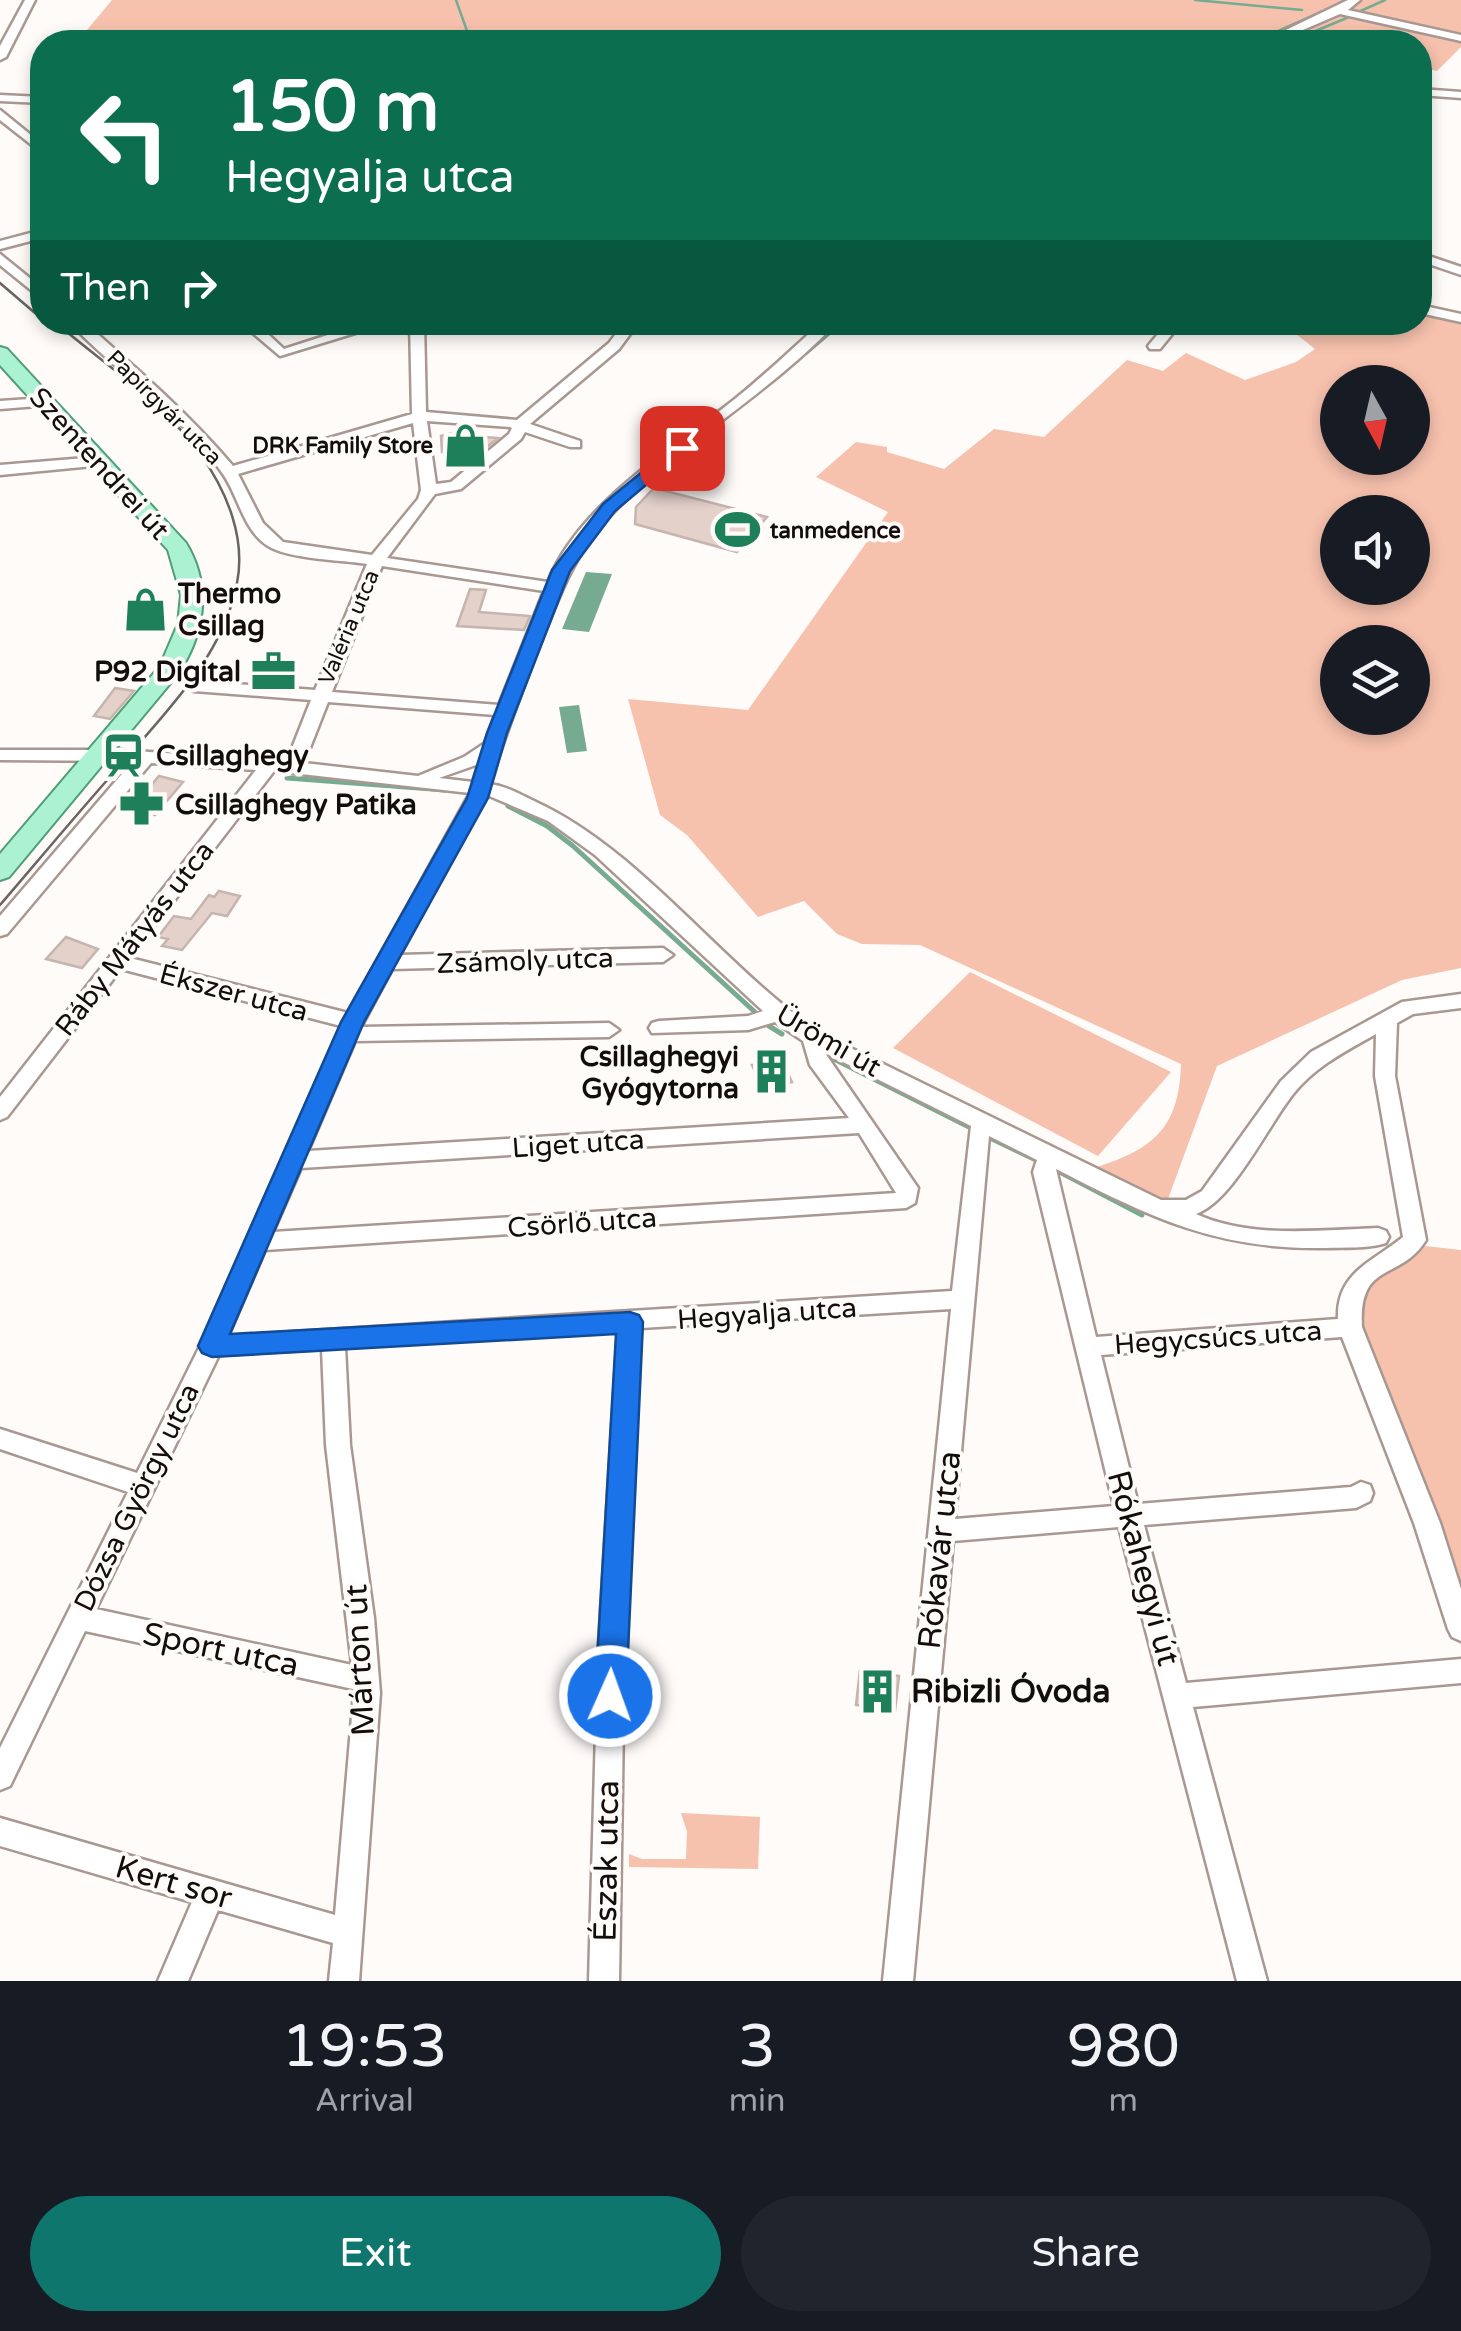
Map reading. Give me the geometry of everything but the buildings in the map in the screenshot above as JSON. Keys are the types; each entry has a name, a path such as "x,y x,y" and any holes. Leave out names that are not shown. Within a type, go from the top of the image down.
{"main road":[{"name":"Szentendrei út","path":"0,353 178,548 191,580 193,618 190,634 170,669 0,871"}],"street":[{"path":"0,57 30,0"},
{"path":"1296,30 1339,12 1354,0"},
{"path":"1339,12 1423,30"},
{"path":"1432,32 1461,38"},
{"path":"1432,93 1461,96"},
{"path":"0,98 30,99"},
{"path":"0,114 30,140"},
{"path":"0,245 30,237"},
{"path":"0,258 30,284"},
{"path":"1432,261 1461,272"},
{"path":"1432,312 1461,318"},
{"name":"Papírgyár utca","path":"89,335 177,415 229,472 262,536 279,546 376,561"},
{"path":"264,335 286,351 341,335"},
{"path":"417,335 419,416 429,490 456,486 516,436 520,425 623,335"},
{"name":"Dózsa György utca","path":"0,1777 212,1346 350,1028 472,810 554,588 573,551 609,507 744,399 816,335"},
{"path":"1155,346 1165,335"},
{"path":"0,405 45,402"},
{"path":"229,472 419,416 520,425 574,444"},
{"path":"0,470 98,462"},
{"name":"Valéria utca","path":"292,766 376,561 429,490"},
{"path":"376,561 554,588"},
{"path":"194,686 499,710"},
{"path":"416,778 470,761 493,746"},
{"name":"Ürömi út","path":"0,755 146,757 292,766 480,786 534,806 588,840 778,1014 815,1038 1144,1204 1230,1232 1308,1239 1378,1237"},
{"path":"0,929 146,757"},
{"name":"Ráby Mátyás utca","path":"0,1112 269,765"},
{"name":"Zsámoly utca","path":"387,962 662,956"},
{"name":"Ékszer utca","path":"116,961 350,1028 610,1030"},
{"path":"1171,1211 1195,1207 1210,1197 1288,1086 1308,1066 1416,1005 1461,1001"},
{"path":"658,1028 748,1023 778,1014"},
{"path":"1387,1018 1385,1076 1415,1240 1362,1274 1348,1312 1350,1327 1427,1523 1461,1629"},
{"path":"815,1038 812,1044 817,1060 865,1125"},
{"name":"Rókavár utca","path":"898,1981 979,1131 984,1122"},
{"name":"Liget utca","path":"291,1160 865,1125"},
{"name":"Csörlő utca","path":"256,1242 898,1202 906,1197 907,1188 865,1125"},
{"name":"Rókahegyi út","path":"1049,1154 1044,1172 1086,1347 1252,1981"},
{"name":"Hegyalja utca","path":"212,1346 964,1299"},
{"name":"Észak utca","path":"604,1981 612,1660 630,1322"},
{"name":"Hegycsúcs utca","path":"1086,1347 1350,1327"},
{"name":"Márton út","path":"333,1340 338,1444 366,1680 365,1748 344,1981"},
{"path":"0,1438 144,1486"},
{"path":"941,1531 1356,1497 1361,1493"},
{"name":"Sport utca","path":"76,1617 366,1680"},
{"path":"1179,1696 1461,1671"},
{"name":"Kert sor","path":"0,1832 347,1933"},
{"path":"174,1981 211,1892"}],"shaded area":[{"path":"112,0 1461,0 1461,47 1437,71 1432,70 1432,30 87,30"},
{"path":"1432,317 1461,321 1461,968 1402,980 1217,1066 1165,1207 1091,1169 1130,1154 1158,1134 1175,1106 1181,1064 920,945 862,944 837,934 804,901 758,917 687,835 660,815 628,699 748,710 888,512 816,477 856,442 887,447 887,452 944,469 994,429 1044,437 1127,360 1163,371 1186,353 1245,380 1296,362 1315,349 1297,335 1432,335"},
{"path":"586,572 612,574 589,632 562,629"},
{"path":"579,705 587,751 567,753 559,707"},
{"path":"970,972 1171,1072 1098,1156 893,1048"},
{"path":"1425,1246 1461,1250 1461,1606 1359,1326 1363,1295 1376,1275"},
{"path":"681,1813 760,1817 758,1869 629,1867 629,1854 642,1859 686,1859 687,1832"}],"waterway":[{"path":"456,0 467,30"},
{"path":"1195,0 1302,10"},
{"path":"1356,13 1385,0"},
{"path":"1280,30 1321,12"},
{"path":"1318,30 1349,17"},
{"path":"806,353 827,335"},
{"path":"287,778 445,790"},
{"path":"508,806 547,826 573,846 756,1013"},
{"path":"769,1026 782,1034"},
{"path":"824,1054 969,1127"},
{"path":"990,1138 1036,1160"},
{"path":"1052,1168 1142,1215"}],"tram line":[{"path":"0,283 30,309"},
{"path":"0,905 186,688 218,638 237,583 239,549 232,516 201,455 151,401 71,335"}],"place":[{"name":"DRK Family Store","path":"466,445"},
{"name":"tanmedence","path":"737,530"},
{"name":"Thermo Csillag","path":"145,609"},
{"name":"P92 Digital","path":"274,671"},
{"name":"Csillaghegy","path":"123,755"},
{"name":"Csillaghegy Patika","path":"142,804"},
{"name":"Csillaghegyi Gyógytorna","path":"772,1072"},
{"name":"Ribizli Óvoda","path":"878,1691"}],"route":[{"path":"610,1696 630,1322 212,1346 353,1022 478,798 497,733 562,570 609,507 682,448"}]}
